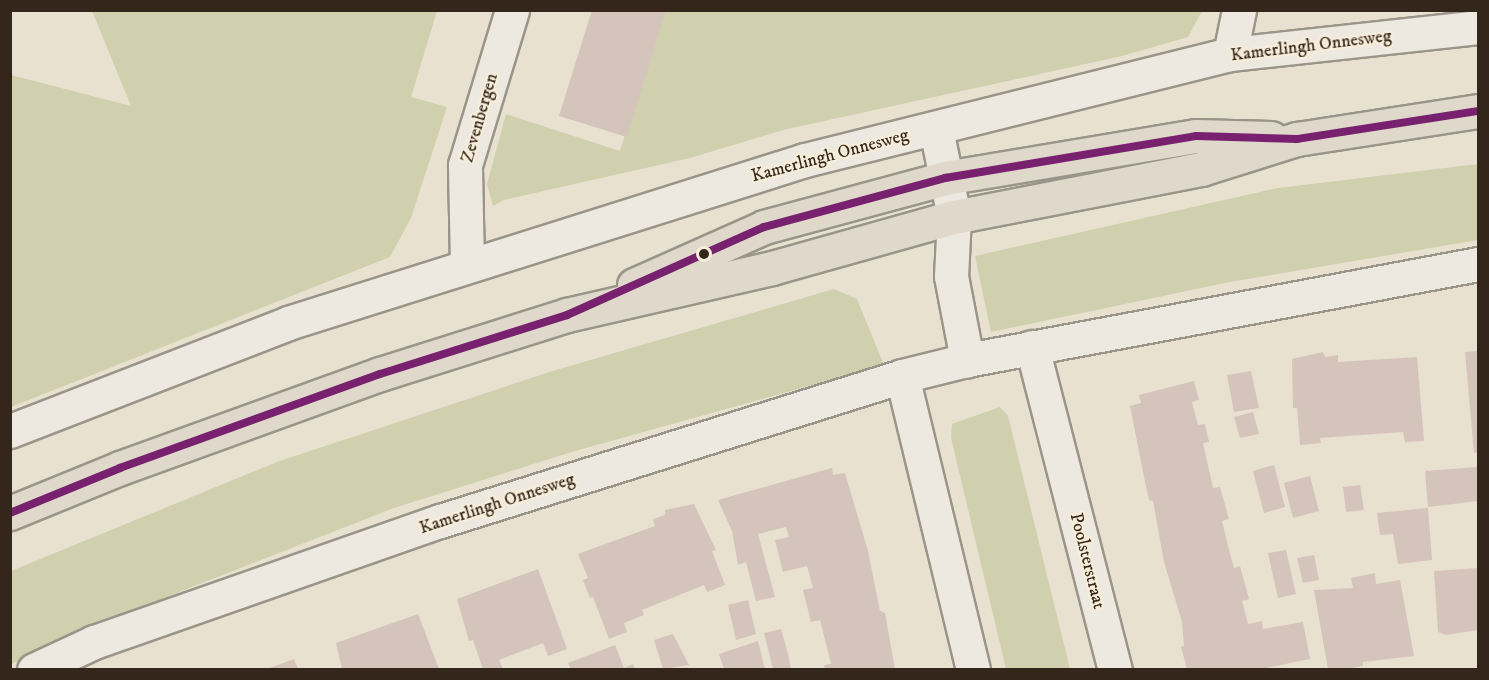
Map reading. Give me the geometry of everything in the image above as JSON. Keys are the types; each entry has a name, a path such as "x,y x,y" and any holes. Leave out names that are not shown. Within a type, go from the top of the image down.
{"main road":[{"path":"10,513 120,468 380,374 567,315 772,268 954,217 1201,169 1297,139 1479,111"},
{"path":"567,315 764,227 945,178 1196,136 1297,139"}],"street":[{"name":"Zevenbergen","path":"467,264 465,165 512,10"},
{"path":"1230,54 1239,10"},
{"name":"Kamerlingh Onnesweg","path":"10,431 288,323 467,264 805,160 1230,54 1479,27"},
{"path":"936,129 954,217 951,276 967,360"},
{"name":"Kamerlingh Onnesweg","path":"34,669 94,642 440,521 902,376 1032,347 1479,264"},
{"name":"Poolsterstraat","path":"1032,347 1115,669"},
{"path":"902,376 973,669"}],"green space":[{"path":"92,11 437,11 411,97 447,107 411,218 390,257 11,407 11,75 131,106"},
{"path":"662,11 1202,11 1188,37 1122,56 783,130 690,158 504,200 493,206 487,184 506,114 620,151"},
{"path":"1478,164 1478,240 1230,282 991,332 975,256 1278,188"},
{"path":"834,289 857,299 884,365 575,451 394,508 184,590 11,664 11,571 277,462 549,372"},
{"path":"1000,407 1008,416 1070,669 1006,669 951,438 952,424"}],"building":[{"path":"592,10 666,10 627,137 559,116"},
{"path":"1478,351 1478,452 1474,453 1465,352"},
{"path":"1323,352 1325,357 1338,355 1338,362 1417,357 1424,441 1405,442 1403,432 1320,438 1321,443 1300,445 1297,408 1293,408 1292,359"},
{"path":"1251,371 1259,408 1234,412 1227,375"},
{"path":"1194,381 1199,400 1192,402 1198,425 1205,424 1209,442 1203,443 1213,488 1220,487 1229,519 1222,521 1234,568 1240,566 1249,599 1242,601 1248,624 1262,621 1263,629 1303,622 1310,659 1261,669 1187,669 1181,647 1184,646 1182,622 1164,562 1153,501 1149,500 1130,406 1141,403 1139,395"},
{"path":"1253,412 1259,434 1240,438 1234,417"},
{"path":"1274,465 1285,507 1264,513 1253,471"},
{"path":"1477,467 1478,501 1428,507 1425,471"},
{"path":"832,468 833,475 845,473 868,551 880,611 885,613 895,669 825,669 824,665 831,664 820,620 811,622 803,590 813,588 807,566 783,572 775,540 789,537 786,527 758,534 775,597 756,601 746,562 738,565 732,531 718,500"},
{"path":"1310,476 1319,511 1293,518 1284,483"},
{"path":"1360,485 1364,510 1346,512 1343,487"},
{"path":"694,504 716,550 712,551 725,585 707,592 704,585 642,610 644,615 624,623 627,632 609,639 593,597 590,598 583,580 588,578 578,554 655,526 653,519 665,515 665,510"},
{"path":"1428,508 1432,560 1398,564 1393,534 1380,535 1377,513"},
{"path":"1286,550 1296,594 1278,598 1268,553"},
{"path":"1314,555 1319,580 1303,583 1297,558"},
{"path":"1478,568 1478,630 1446,635 1438,632 1434,571"},
{"path":"538,569 567,649 548,656 543,643 499,660 503,669 483,669 473,640 469,641 457,599"},
{"path":"1375,573 1376,584 1400,580 1414,656 1363,662 1363,666 1346,669 1328,669 1314,590 1353,588 1351,578"},
{"path":"748,600 756,634 736,640 728,605"},
{"path":"418,614 439,669 342,669 336,643"},
{"path":"781,629 791,669 773,669 764,633"},
{"path":"673,634 689,665 663,669 654,640"},
{"path":"758,641 765,669 724,669 719,654"},
{"path":"615,645 624,668 633,664 635,669 571,669 568,663"},
{"path":"294,659 298,669 267,669"}],"transit line":[{"path":"10,513 120,468 380,374 567,315 764,227 945,178 1196,136 1297,139 1478,111"}]}
